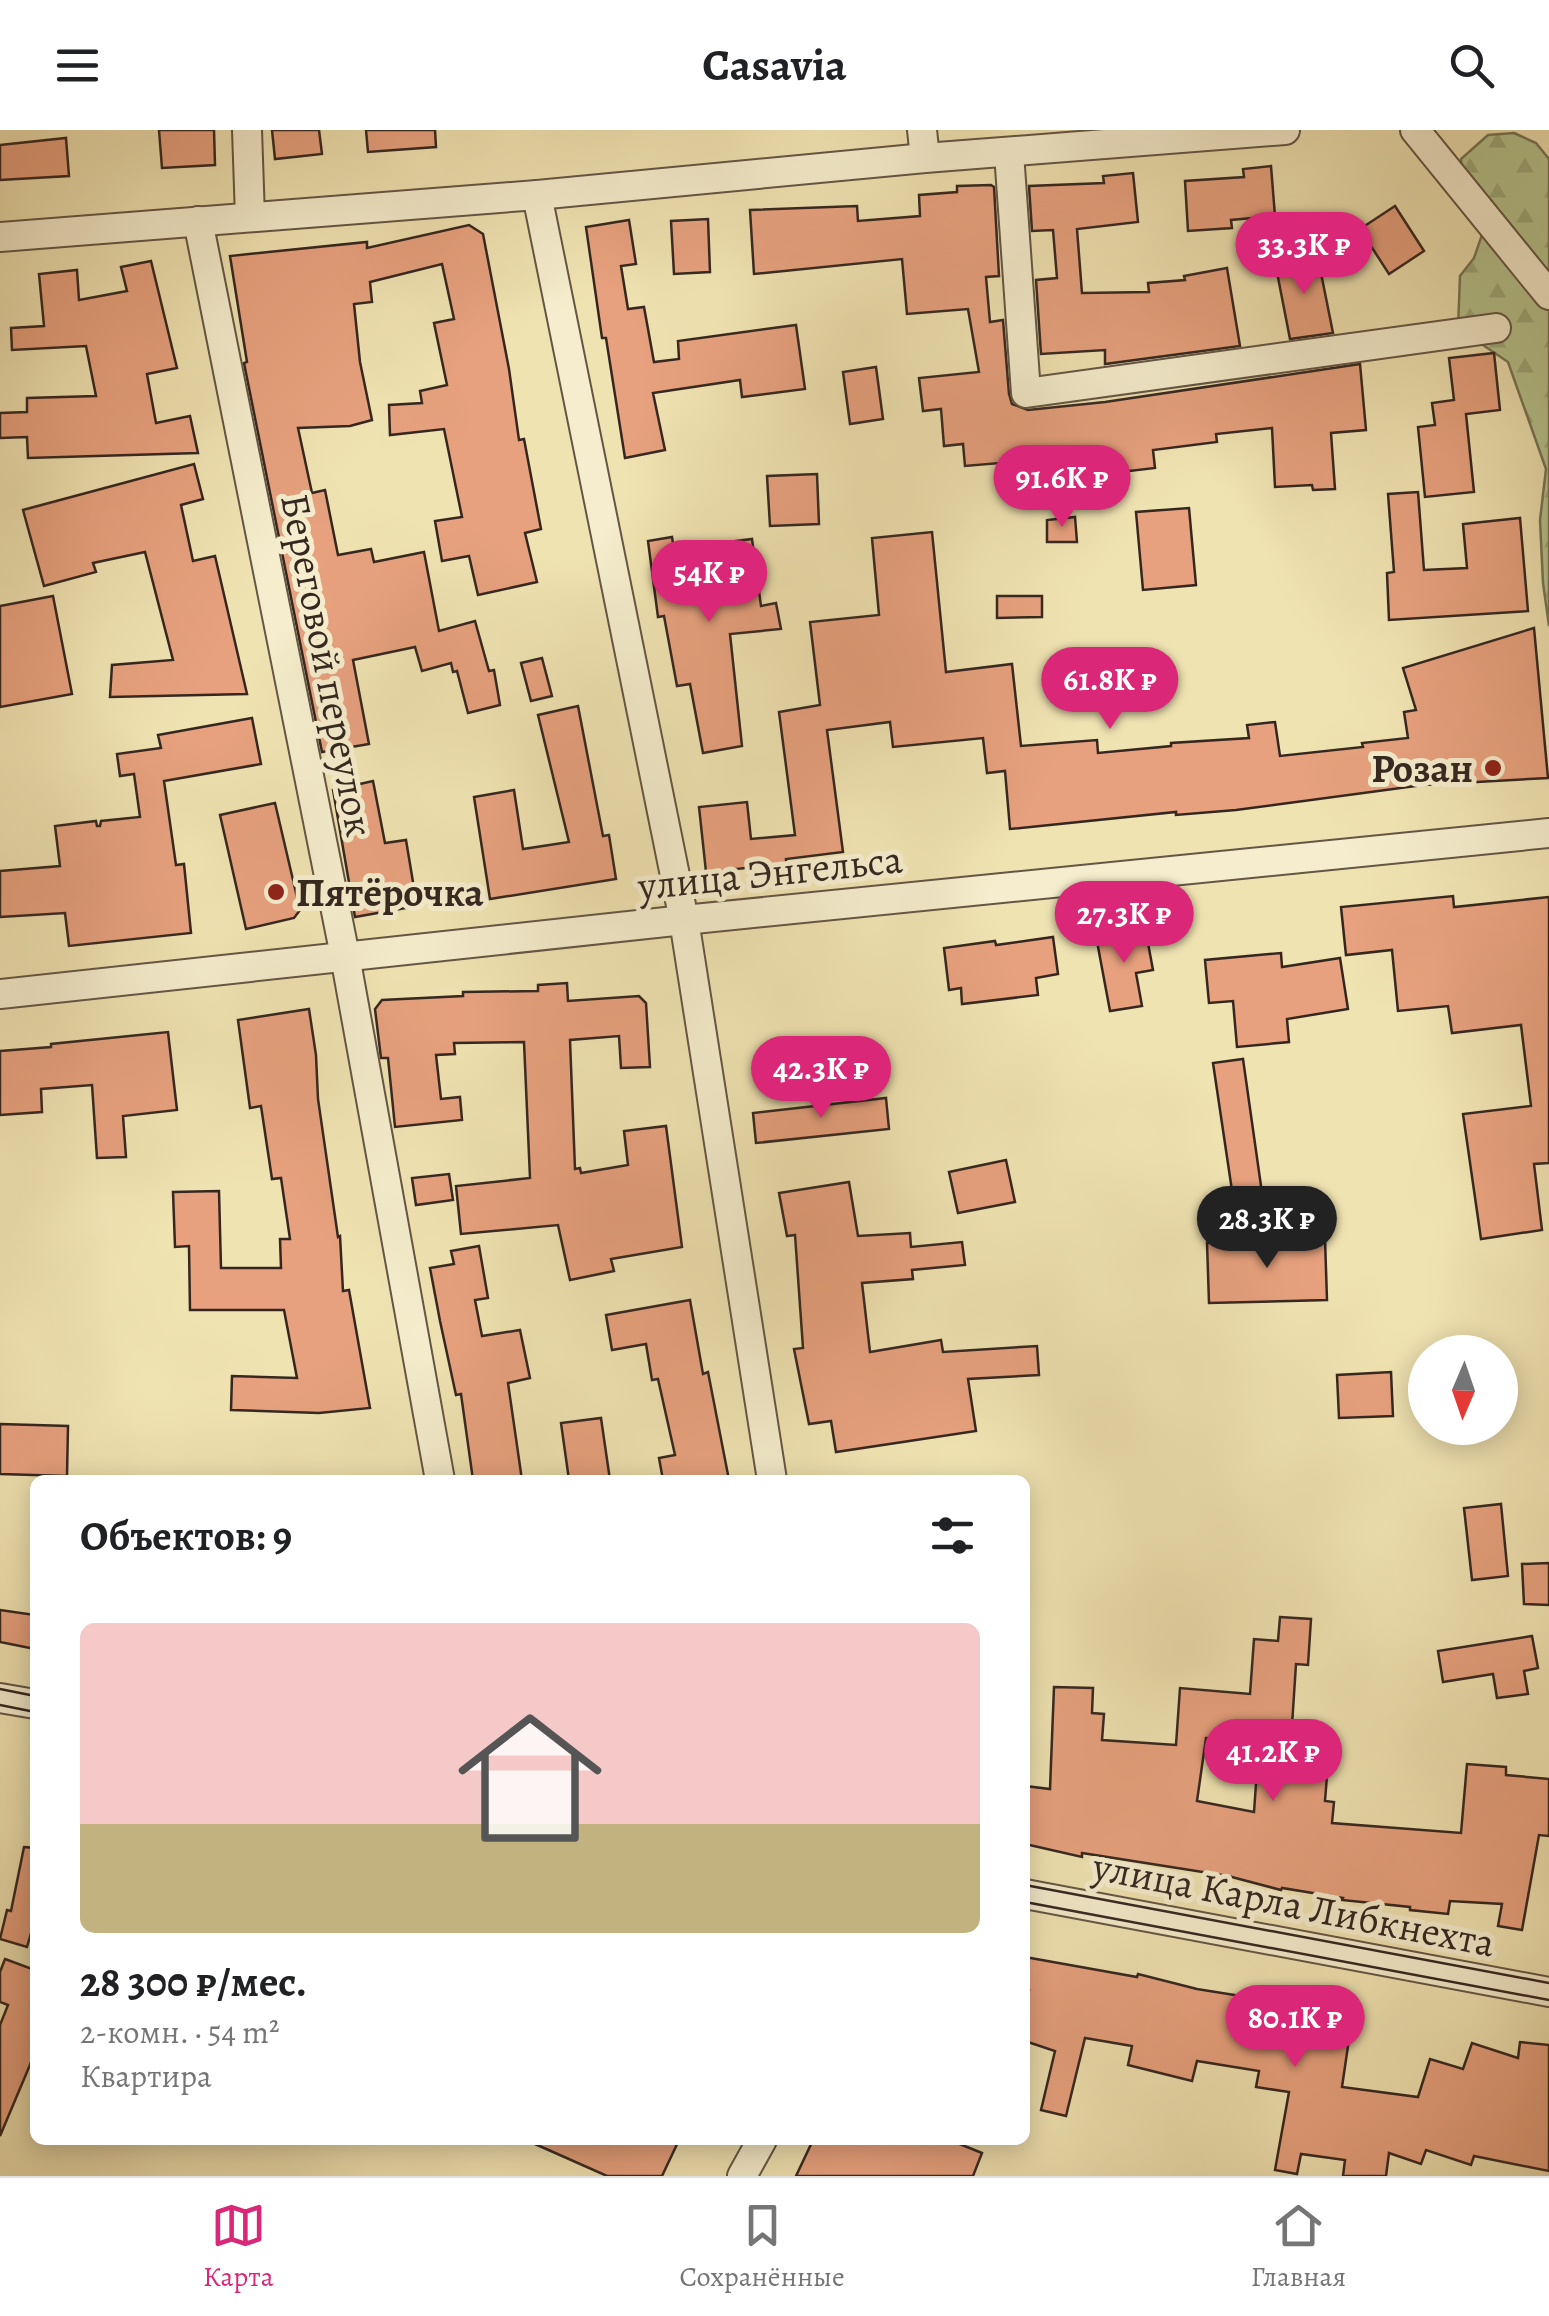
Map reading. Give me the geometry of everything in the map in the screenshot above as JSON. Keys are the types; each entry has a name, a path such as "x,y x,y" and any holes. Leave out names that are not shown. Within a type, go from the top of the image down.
{"street":[{"path":"246,130 250,217"},
{"path":"0,237 537,195 923,144 1009,152 1285,130"},
{"path":"1415,130 1549,295"},
{"path":"1009,152 1026,392 1496,328"},
{"path":"537,195 684,920 771,1475"},
{"name":"Береговой переулок","path":"198,221 345,956 439,1475"},
{"name":"улица Энгельса","path":"0,994 1549,833"},
{"path":"0,1698 30,1703"},
{"name":"улица Карла Либкнехта","path":"1030,1895 1549,1992"},
{"path":"742,2176 759,2145"}],"green space":[{"path":"1514,133 1536,143 1549,159 1549,626 1540,520 1546,469 1508,362 1458,328 1460,276 1474,258 1482,235 1464,209 1461,159 1488,135"}],"building":[{"path":"159,130 214,130 215,165 162,168"},
{"path":"272,130 319,130 322,154 275,159"},
{"path":"366,130 435,130 436,147 368,152"},
{"path":"66,138 69,176 0,180 0,145"},
{"path":"1271,166 1275,216 1231,220 1232,228 1188,231 1185,181 1244,177 1243,169"},
{"path":"1133,173 1138,222 1077,229 1082,293 1149,292 1148,283 1185,280 1184,276 1227,268 1240,346 1105,364 1105,350 1041,354 1036,280 1057,278 1053,230 1032,231 1029,186 1104,183 1103,176"},
{"path":"991,185 999,276 986,277 990,322 1003,320 1012,404 1028,410 1105,402 1360,364 1366,430 1331,433 1335,489 1313,490 1312,485 1275,487 1272,428 1216,434 1217,442 1153,450 1155,468 1121,472 1072,455 1073,477 1047,479 1047,459 965,466 963,444 944,446 941,409 923,411 919,378 979,372 968,309 907,314 902,259 754,274 750,210 857,206 858,221 920,216 919,195 957,192 957,186"},
{"path":"1395,206 1424,251 1389,274 1360,229"},
{"path":"708,219 710,272 674,274 671,221"},
{"path":"629,220 636,264 621,266 628,309 644,307 654,362 679,359 678,341 796,325 805,389 742,397 740,380 653,393 665,450 625,458 586,227"},
{"path":"469,225 483,234 519,440 524,439 541,529 525,533 537,582 478,595 469,556 442,561 435,521 462,517 444,429 390,435 389,405 422,403 420,391 447,385 434,323 454,319 442,264 370,282 372,302 354,304 372,420 350,426 298,428 312,493 325,490 338,555 371,549 374,562 424,552 439,631 475,621 489,671 494,670 500,705 468,713 457,671 453,672 451,663 422,671 415,647 353,660 369,744 322,752 244,363 247,362 230,256 367,242 367,248"},
{"path":"1317,253 1333,333 1290,339 1275,262"},
{"path":"151,261 177,368 147,374 156,423 190,416 198,453 28,458 27,437 0,438 0,413 27,412 27,398 96,396 86,346 12,350 11,328 44,326 39,274 77,270 79,300 127,291 121,267"},
{"path":"1494,353 1500,410 1466,414 1474,492 1425,497 1418,427 1435,425 1432,403 1454,400 1449,358"},
{"path":"876,367 883,419 850,424 843,372"},
{"path":"194,464 203,499 181,505 193,561 215,556 247,694 110,697 112,665 173,660 145,552 93,563 96,572 44,586 23,510"},
{"path":"817,474 819,524 770,526 767,476"},
{"path":"1418,492 1424,570 1467,568 1463,524 1520,518 1528,611 1389,620 1387,573 1394,572 1388,494"},
{"path":"1189,508 1196,585 1143,590 1136,512"},
{"path":"1075,517 1077,542 1047,542 1047,520"},
{"path":"932,532 946,672 1012,664 1021,746 1097,740 1098,753 1249,738 1247,725 1275,722 1280,756 1408,738 1404,712 1416,710 1403,668 1534,628 1548,778 1423,785 1236,810 1176,812 1010,829 1005,771 987,773 983,738 893,747 890,722 827,730 843,852 786,859 786,864 706,872 699,807 747,802 751,839 795,835 779,712 820,705 810,622 879,615 872,538"},
{"path":"672,537 674,549 752,539 761,606 776,603 781,629 730,634 742,746 703,753 690,684 677,686 664,616 658,617 648,541"},
{"path":"53,596 72,694 0,707 0,606"},
{"path":"997,596 1042,596 1042,617 997,618"},
{"path":"542,658 552,696 531,701 521,663"},
{"path":"578,706 603,836 609,835 616,879 490,899 474,797 514,790 523,849 569,842 538,715"},
{"path":"252,718 261,764 164,781 176,865 184,864 191,933 69,946 65,913 0,917 0,871 60,866 55,826 96,821 100,826 101,821 140,817 134,774 120,776 117,754 161,748 158,735"},
{"path":"373,781 385,843 406,840 417,906 355,917 333,790"},
{"path":"275,803 300,910 294,918 246,929 220,815"},
{"path":"1453,896 1454,907 1549,897 1549,1163 1534,1164 1542,1230 1481,1239 1463,1114 1531,1106 1521,1025 1452,1033 1448,1006 1398,1011 1392,950 1346,955 1341,907"},
{"path":"1145,927 1153,970 1136,973 1142,1006 1110,1011 1096,936"},
{"path":"1053,937 1058,974 1036,978 1038,995 962,1004 961,988 949,990 944,948"},
{"path":"1281,953 1282,967 1340,958 1348,1009 1287,1019 1289,1042 1237,1047 1233,1001 1209,1003 1205,960"},
{"path":"567,983 568,1001 639,996 646,1003 650,1067 621,1068 619,1036 570,1040 575,1169 580,1168 581,1173 628,1165 624,1131 666,1126 682,1247 611,1259 614,1271 570,1280 558,1225 461,1234 456,1186 530,1178 524,1042 454,1043 455,1054 436,1055 441,1099 460,1097 462,1120 395,1127 388,1058 381,1058 375,1009 382,1000 463,996 463,992 538,991 538,985"},
{"path":"309,1009 318,1099 340,1236 343,1291 349,1290 370,1408 319,1413 231,1410 232,1376 297,1378 284,1310 190,1310 189,1246 175,1247 173,1192 219,1191 221,1268 281,1268 280,1239 290,1239 281,1178 272,1179 261,1106 250,1108 238,1020"},
{"path":"168,1032 177,1110 123,1116 126,1157 97,1158 92,1085 41,1089 42,1112 0,1115 0,1051"},
{"path":"1243,1059 1263,1200 1234,1204 1213,1063"},
{"path":"886,1098 889,1129 756,1143 753,1113"},
{"path":"1006,1160 1015,1202 958,1213 949,1172"},
{"path":"449,1174 453,1200 416,1205 412,1178"},
{"path":"849,1182 858,1236 910,1233 911,1247 962,1242 965,1265 912,1270 913,1279 862,1283 870,1352 941,1340 943,1352 1037,1346 1039,1375 968,1379 976,1431 836,1452 831,1421 809,1424 794,1349 803,1348 795,1235 787,1236 779,1193"},
{"path":"1325,1239 1327,1300 1209,1303 1207,1243"},
{"path":"479,1246 488,1298 475,1300 482,1336 520,1330 530,1378 508,1383 521,1475 472,1475 461,1394 456,1395 430,1268 454,1264 451,1251"},
{"path":"690,1300 703,1374 708,1372 728,1475 662,1475 659,1458 675,1455 658,1379 652,1380 646,1344 612,1350 606,1315"},
{"path":"1391,1372 1393,1416 1339,1418 1337,1375"},
{"path":"601,1418 609,1475 568,1475 561,1423"},
{"path":"0,1424 68,1426 67,1475 0,1474"},
{"path":"1501,1504 1508,1576 1472,1580 1464,1508"},
{"path":"1549,1563 1549,1605 1524,1604 1522,1564"},
{"path":"0,1610 30,1614 30,1648 0,1642"},
{"path":"1280,1617 1311,1619 1308,1665 1296,1664 1290,1756 1328,1763 1325,1801 1334,1802 1332,1823 1461,1833 1467,1764 1506,1767 1506,1775 1549,1779 1549,1836 1539,1835 1522,1930 1498,1926 1502,1904 1450,1901 1448,1914 1410,1910 1030,1845 1030,1787 1050,1789 1054,1687 1093,1688 1092,1713 1104,1714 1102,1740 1176,1745 1180,1688 1250,1694 1254,1639 1278,1641","holes":["1206,1738 1259,1742 1254,1812 1197,1801"]},
{"path":"1532,1636 1538,1668 1524,1671 1528,1694 1497,1698 1493,1674 1443,1682 1438,1651"},
{"path":"24,1847 30,1848 27,1947 0,1939 7,1910 11,1911"},
{"path":"1030,1958 1309,2007 1311,1999 1354,2005 1342,2087 1418,2097 1430,2059 1463,2069 1472,2043 1518,2058 1520,2042 1549,2045 1549,2171 1474,2156 1471,2165 1426,2150 1421,2164 1389,2153 1386,2176 1343,2176 1345,2160 1301,2154 1297,2174 1275,2170 1289,2092 1256,2087 1259,2071 1197,2061 1192,2081 1128,2065 1132,2046 1085,2038 1066,2116 1041,2110 1055,2051 1030,2043"},
{"path":"5,1959 30,1968 30,2065 0,2136 0,2025 8,2005 0,2002 0,1972"},
{"path":"537,2145 677,2145 662,2176 607,2176"},
{"path":"811,2145 962,2145 982,2153 973,2176 796,2176"}],"tram line":[{"path":"0,1689 30,1695"},
{"path":"0,1705 30,1711"},
{"path":"1030,1886 1549,1983"},
{"path":"1030,1903 1549,2000"}],"place":[{"name":"Розан","path":"1493,768"},
{"name":"Пятёрочка","path":"276,892"}]}
